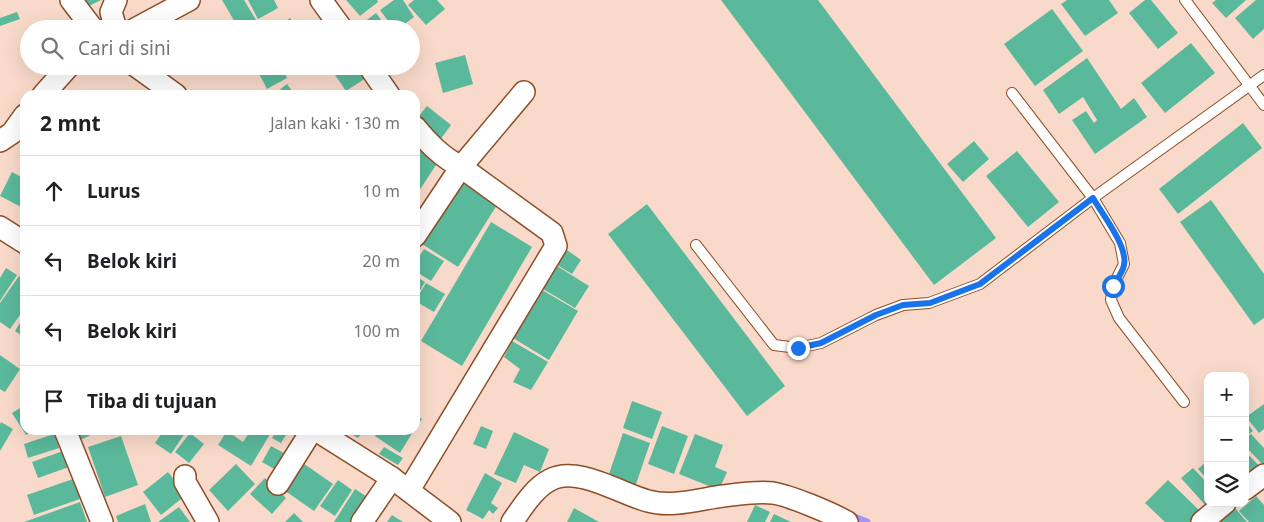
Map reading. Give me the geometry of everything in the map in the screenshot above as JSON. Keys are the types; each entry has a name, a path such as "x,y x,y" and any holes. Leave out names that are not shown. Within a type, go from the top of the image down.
{"street":[{"path":"71,0 86,20"},
{"path":"113,20 111,12 116,0"},
{"path":"152,20 189,0"},
{"path":"321,0 335,20"},
{"path":"47,90 61,75"},
{"path":"148,75 169,90"},
{"path":"375,75 386,90"},
{"path":"420,228 461,167 524,92"},
{"path":"0,141 12,133 20,123"},
{"path":"362,522 400,484 556,246 552,233 461,167 445,158 428,144 420,134"},
{"path":"0,227 20,240"},
{"path":"67,435 102,522"},
{"path":"278,484 309,435"},
{"path":"324,435 400,484 450,522"},
{"path":"1249,485 1264,475"},
{"path":"185,476 186,482 208,522"},
{"path":"512,522 524,505 550,479 567,476 591,479 650,502 679,503 726,496 773,493 833,514 847,522"},
{"path":"1202,522 1220,507"}],"lane":[{"path":"1185,0 1264,105"},
{"path":"696,245 774,345 798,348 821,343 876,315 903,305 930,303 980,284 1093,198 1264,75"},
{"path":"1012,93 1093,198 1120,243 1124,254 1124,264 1113,286 1111,300 1119,318 1184,402"}],"building":[{"path":"79,0 101,0 83,9"},
{"path":"222,0 244,0 256,20 234,20"},
{"path":"248,0 274,0 278,8 258,19"},
{"path":"346,0 377,0 378,2 360,16"},
{"path":"394,0 403,0 414,17 410,20 387,20 380,10"},
{"path":"414,0 437,0 445,9 426,25 408,5"},
{"path":"721,0 818,0 996,238 934,285"},
{"path":"1067,0 1109,0 1118,13 1085,36 1061,4"},
{"path":"1145,0 1151,0 1178,33 1158,49 1129,13"},
{"path":"1216,0 1246,0 1226,18 1212,3"},
{"path":"1256,0 1264,0 1264,29 1253,39 1235,18"},
{"path":"1052,9 1083,51 1035,86 1004,44"},
{"path":"17,12 20,19 0,26 0,18"},
{"path":"376,13 381,20 367,20"},
{"path":"1191,43 1215,73 1165,113 1141,83"},
{"path":"465,55 473,84 443,93 435,63"},
{"path":"1087,58 1121,109 1134,98 1147,117 1095,154 1072,120 1086,111 1094,123 1097,120 1083,97 1059,114 1043,90"},
{"path":"260,75 286,75 287,78 267,89"},
{"path":"335,75 369,76 348,90 345,90"},
{"path":"287,84 291,90 279,90"},
{"path":"427,106 451,125 440,140 420,125 420,115"},
{"path":"1243,123 1262,148 1178,214 1159,189"},
{"path":"974,141 989,159 963,182 947,164"},
{"path":"420,150 438,162 420,189"},
{"path":"1017,151 1059,202 1028,227 986,176"},
{"path":"12,172 20,176 20,206 0,196"},
{"path":"461,182 497,205 458,267 422,244"},
{"path":"1211,200 1264,274 1264,318 1254,325 1180,222"},
{"path":"647,204 785,386 747,416 608,234"},
{"path":"491,222 532,247 462,366 421,341"},
{"path":"424,249 444,261 431,281 420,274 420,255"},
{"path":"567,250 581,260 572,274 557,265"},
{"path":"557,266 589,286 575,308 543,289"},
{"path":"6,268 17,275 0,301 0,278"},
{"path":"20,277 20,315 10,329 0,322 0,303"},
{"path":"420,279 425,282 420,290"},
{"path":"426,283 445,294 434,312 420,304 420,293"},
{"path":"542,290 578,311 549,360 513,338"},
{"path":"20,323 20,334 15,331"},
{"path":"512,341 548,362 531,390 513,382 520,369 504,357"},
{"path":"0,355 20,369 5,392 0,389"},
{"path":"632,401 662,412 652,439 623,428"},
{"path":"1264,404 1264,429 1259,433 1249,421 1249,415"},
{"path":"20,408 20,426 12,413"},
{"path":"1,422 13,429 0,451 0,424"},
{"path":"481,426 493,431 486,449 473,444"},
{"path":"662,426 688,436 674,474 648,464"},
{"path":"1249,426 1253,431 1249,434"},
{"path":"514,432 549,449 540,472 524,465 516,483 494,474"},
{"path":"623,433 650,443 635,487 608,477"},
{"path":"695,434 723,445 715,467 727,472 719,490 679,474"},
{"path":"1251,434 1264,448 1264,466 1249,450 1249,436"},
{"path":"54,435 59,448 28,458 24,444"},
{"path":"75,435 91,435 78,441"},
{"path":"161,435 184,435 171,454 155,443"},
{"path":"188,435 193,435 204,444 189,463 175,452"},
{"path":"224,435 233,435 243,442 248,435 269,435 251,466 218,445"},
{"path":"274,435 286,435 281,443 272,438"},
{"path":"376,435 411,435 400,453"},
{"path":"121,436 138,485 105,497 88,447"},
{"path":"271,446 291,457 281,473 262,462"},
{"path":"384,447 403,458 398,465 379,454"},
{"path":"63,451 69,467 38,478 32,462"},
{"path":"1249,455 1261,468 1250,478 1249,477"},
{"path":"300,461 333,484 314,511 281,488"},
{"path":"236,464 255,484 228,511 209,490"},
{"path":"1204,464 1204,476 1198,469"},
{"path":"1193,468 1204,480 1204,504 1181,478"},
{"path":"168,472 186,495 161,515 143,492"},
{"path":"485,473 502,483 491,503 498,508 493,514 489,510 483,519 466,510"},
{"path":"265,478 286,498 272,514 250,494"},
{"path":"73,479 80,499 34,515 27,495"},
{"path":"338,480 352,490 335,516 320,506"},
{"path":"1168,480 1200,511 1190,522 1165,522 1145,503"},
{"path":"355,489 372,500 359,522 334,522"},
{"path":"1256,496 1264,505 1264,522 1249,522 1239,511 1244,507 1249,507 1249,502"},
{"path":"80,502 87,522 24,522"},
{"path":"145,504 151,522 118,522 116,516"},
{"path":"755,505 770,512 765,522 747,522"},
{"path":"179,507 190,522 158,522"},
{"path":"574,508 599,522 567,522"},
{"path":"1235,508 1247,522 1220,521"},
{"path":"294,513 303,522 285,522"},
{"path":"774,514 791,522 770,522"},
{"path":"392,515 403,522 387,522"}],"waterway":[{"path":"849,515 867,522"}],"route":[{"path":"798,348 821,343 876,315 903,305 930,303 955,296 980,284 1093,198 1120,243 1124,254 1122,271 1113,286"}]}
